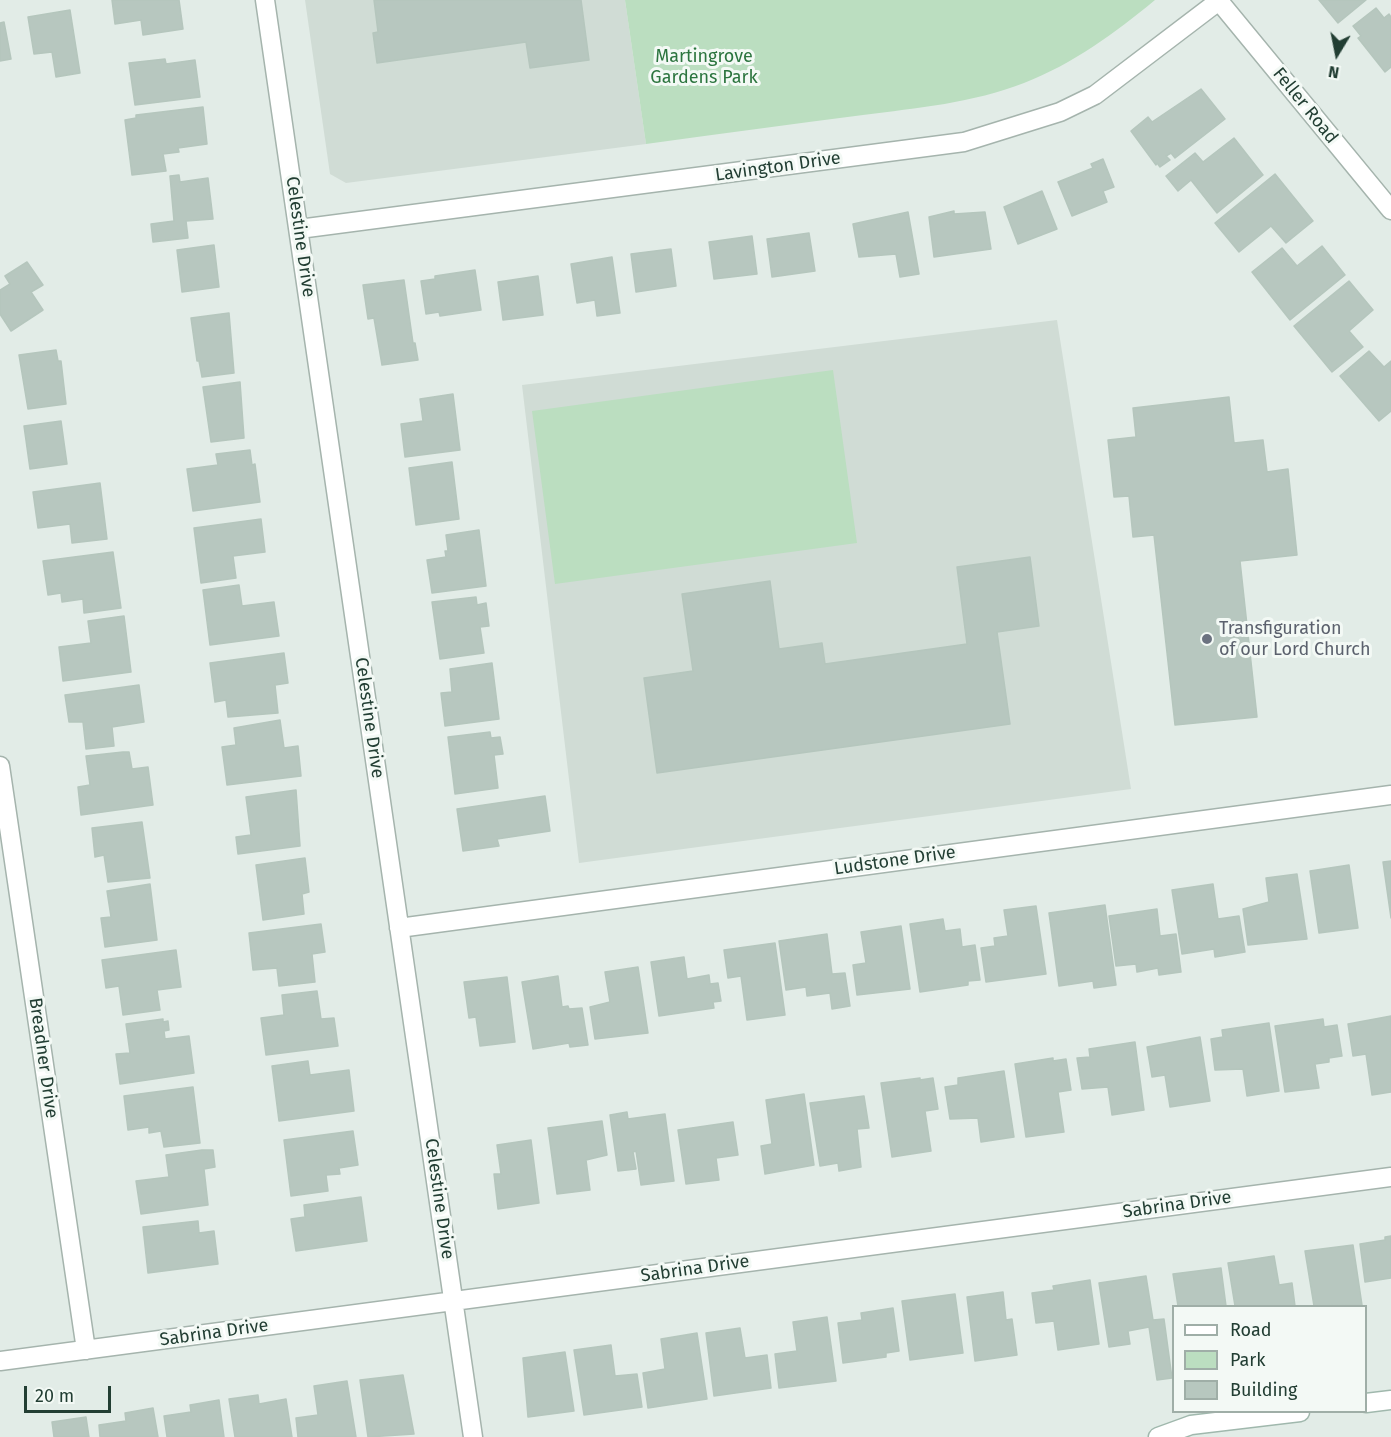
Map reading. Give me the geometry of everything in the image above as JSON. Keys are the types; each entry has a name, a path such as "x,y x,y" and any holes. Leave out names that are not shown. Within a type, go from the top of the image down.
{"street":[{"name":"Celestine Drive","path":"265,0 473,1437"},
{"name":"Lavington Drive","path":"298,229 964,142 1059,112 1095,95 1220,1"},
{"name":"Feller Road","path":"1220,1 1391,210"},
{"name":"Breadner Drive","path":"0,766 86,1350"},
{"name":"Ludstone Drive","path":"399,927 1391,795"},
{"name":"Sabrina Drive","path":"0,1361 1391,1177"},
{"path":"1367,1404 1391,1400"},
{"path":"1158,1437 1191,1425 1292,1413"}],"shaded area":[{"path":"305,0 625,0 646,144 346,183 330,174"},
{"path":"1057,320 1131,789 579,863 522,385"}],"green space":[{"name":"Martingrove Gardens Park","path":"625,0 1155,0 1109,36 1060,67 1005,90 924,107 646,144"},
{"path":"833,370 857,543 555,584 532,411"}],"building":[{"path":"112,0 179,0 183,29 143,35 141,20 115,24"},
{"path":"374,0 581,0 589,60 530,68 526,42 377,63 373,33 378,32"},
{"path":"1319,0 1366,0 1338,23"},
{"path":"1376,8 1384,18 1389,14 1391,17 1391,67 1385,72 1358,38 1361,36 1353,26"},
{"path":"70,10 80,73 56,77 52,52 34,54 28,17"},
{"path":"4,22 11,59 0,61 0,23"},
{"path":"165,59 166,64 195,60 200,97 135,105 129,63"},
{"path":"1201,89 1225,119 1175,158 1171,153 1166,156 1170,160 1160,167 1157,163 1156,165 1131,131 1148,117 1152,122"},
{"path":"203,107 207,144 178,148 179,152 163,154 166,171 132,175 125,120 136,118 136,115"},
{"path":"1234,138 1263,175 1217,213 1191,180 1178,191 1166,176 1195,153 1203,162"},
{"path":"1103,159 1114,187 1103,191 1107,202 1072,216 1058,182 1093,168 1091,164"},
{"path":"1275,174 1313,221 1286,243 1271,226 1239,252 1215,223"},
{"path":"179,175 180,182 208,178 213,219 186,221 188,238 153,242 151,224 174,221 170,176"},
{"path":"1042,191 1057,229 1018,244 1004,207"},
{"path":"954,211 954,214 985,212 991,249 934,257 929,217"},
{"path":"908,212 919,274 900,277 896,254 859,257 853,224"},
{"path":"809,233 815,271 772,277 767,239"},
{"path":"752,236 757,274 714,279 709,242"},
{"path":"214,245 219,287 182,292 177,250"},
{"path":"1322,246 1345,275 1290,320 1252,272 1282,248 1297,266"},
{"path":"671,249 676,286 636,292 631,254"},
{"path":"612,257 620,313 597,316 595,300 577,303 571,264"},
{"path":"27,262 43,285 31,292 43,310 11,331 0,314 0,290 10,284 5,276"},
{"path":"475,270 481,310 440,316 439,312 426,314 421,281 435,279 435,276"},
{"path":"538,276 543,315 503,320 498,282"},
{"path":"404,280 413,343 415,343 418,360 382,365 374,318 368,319 363,285"},
{"path":"1349,281 1373,310 1349,331 1363,347 1332,372 1294,326"},
{"path":"229,313 234,373 202,377 199,361 197,361 191,318"},
{"path":"56,350 58,361 61,361 66,404 28,409 19,355"},
{"path":"1369,351 1384,367 1391,361 1391,411 1379,421 1340,376"},
{"path":"240,382 244,438 211,442 203,387"},
{"path":"453,394 460,450 405,457 401,424 423,421 420,399"},
{"name":"Transfiguration of our Lord Church","path":"1229,397 1234,443 1263,440 1267,472 1288,469 1297,555 1240,561 1257,717 1175,725 1154,535 1133,537 1129,496 1114,497 1108,440 1136,437 1133,408"},
{"path":"61,421 67,464 30,469 24,426"},
{"path":"250,450 252,465 255,464 260,502 193,511 187,469 218,465 216,454"},
{"path":"452,462 459,519 416,525 409,468"},
{"path":"100,483 107,539 72,543 70,524 38,528 33,492"},
{"path":"261,519 265,552 233,556 236,578 201,583 194,528"},
{"path":"479,530 486,586 432,593 427,560 446,557 445,551 448,551 446,535"},
{"path":"113,552 121,608 84,613 83,599 62,602 61,593 48,595 43,561"},
{"path":"1030,557 1039,626 997,632 1010,724 657,773 644,678 693,671 682,594 770,581 779,649 822,643 825,664 967,644 957,567"},
{"path":"239,585 242,606 274,602 279,636 210,645 203,590"},
{"path":"476,597 477,605 486,603 489,626 480,627 484,653 440,659 432,602"},
{"path":"124,616 131,672 63,681 59,647 91,643 88,621"},
{"path":"284,653 288,683 275,685 278,713 228,717 226,700 215,702 210,663"},
{"path":"492,663 499,719 445,726 441,693 452,692 450,669"},
{"path":"139,685 144,722 112,727 114,746 86,749 83,722 69,722 65,695"},
{"path":"280,720 284,748 298,746 301,776 227,785 222,747 236,745 234,728"},
{"path":"490,732 491,738 500,737 503,754 494,755 498,788 455,794 448,737"},
{"path":"129,752 132,769 148,767 153,805 81,815 78,787 90,785 86,756"},
{"path":"296,790 300,846 238,854 236,837 251,835 246,797"},
{"path":"545,796 550,831 497,839 499,846 463,851 457,809"},
{"path":"142,822 150,878 108,882 104,855 95,857 92,828"},
{"path":"305,858 309,892 302,894 304,914 263,920 256,865"},
{"path":"1391,861 1391,918 1383,862"},
{"path":"1349,865 1358,928 1319,933 1310,871"},
{"path":"1297,874 1307,939 1248,945 1243,909 1269,902 1266,878"},
{"path":"150,884 157,940 105,947 101,918 111,917 107,891"},
{"path":"1213,884 1218,919 1239,916 1245,952 1215,957 1214,949 1182,954 1172,890"},
{"path":"1105,905 1116,985 1094,988 1093,981 1059,986 1049,913"},
{"path":"1036,906 1046,974 986,982 981,948 995,946 994,938 1008,936 1004,910"},
{"path":"1157,909 1160,936 1176,934 1181,972 1159,975 1158,968 1137,972 1136,964 1116,966 1109,916"},
{"path":"943,919 945,931 960,929 962,947 975,945 980,980 968,981 968,985 920,992 910,924"},
{"path":"321,924 325,952 312,954 315,982 279,986 277,968 253,970 249,933"},
{"path":"901,926 910,989 857,995 853,965 866,963 861,932"},
{"path":"827,934 832,974 845,973 850,1006 832,1009 830,993 807,996 806,987 786,990 779,941"},
{"path":"775,943 785,1015 747,1020 741,976 728,978 724,950"},
{"path":"176,950 181,987 157,990 160,1010 123,1015 119,986 106,988 102,960"},
{"path":"684,957 687,979 709,975 710,984 718,983 721,1001 713,1002 714,1008 659,1016 651,962"},
{"path":"638,967 648,1033 595,1039 590,1007 610,1002 605,972"},
{"path":"558,976 562,1007 582,1008 588,1045 570,1047 569,1043 533,1049 522,982"},
{"path":"507,977 515,1042 480,1046 476,1017 469,1018 464,982"},
{"path":"317,991 321,1019 334,1018 338,1046 266,1055 261,1018 284,1015 282,995"},
{"path":"1391,1016 1391,1092 1372,1095 1366,1054 1353,1056 1348,1024"},
{"path":"163,1019 163,1022 168,1021 169,1030 164,1031 165,1039 189,1036 194,1073 120,1084 116,1054 130,1053 126,1024"},
{"path":"1323,1019 1324,1027 1337,1025 1342,1056 1329,1058 1329,1062 1315,1064 1319,1088 1285,1092 1275,1026"},
{"path":"1269,1023 1279,1091 1247,1096 1243,1069 1215,1070 1211,1039 1223,1037 1222,1030"},
{"path":"1200,1037 1210,1101 1170,1107 1165,1075 1152,1077 1147,1047"},
{"path":"1135,1042 1144,1110 1112,1115 1108,1087 1082,1089 1077,1058 1090,1057 1089,1049"},
{"path":"1053,1058 1053,1061 1066,1059 1071,1090 1058,1092 1064,1132 1026,1137 1015,1064"},
{"path":"308,1061 310,1075 349,1070 354,1111 279,1121 272,1066"},
{"path":"1004,1071 1014,1137 981,1142 978,1118 950,1119 945,1087 958,1085 958,1078"},
{"path":"920,1078 920,1080 933,1078 938,1109 925,1111 931,1151 892,1157 881,1083"},
{"path":"193,1087 200,1143 164,1147 161,1131 149,1133 149,1127 128,1130 124,1096"},
{"path":"804,1094 814,1165 765,1174 761,1146 772,1144 766,1100"},
{"path":"864,1096 869,1128 857,1129 861,1167 839,1171 838,1163 820,1166 810,1103"},
{"path":"627,1112 628,1119 665,1114 674,1181 641,1185 636,1151 633,1152 636,1169 618,1171 610,1115"},
{"path":"602,1121 607,1155 586,1160 590,1190 557,1194 548,1128"},
{"path":"733,1122 738,1155 716,1158 719,1180 686,1184 678,1130"},
{"path":"353,1131 358,1165 339,1168 340,1174 326,1175 328,1191 291,1196 284,1140"},
{"path":"531,1140 539,1203 498,1209 494,1174 501,1174 497,1145"},
{"path":"213,1150 215,1167 204,1169 208,1205 141,1214 136,1181 169,1177 166,1155"},
{"path":"361,1197 367,1241 296,1251 291,1219 305,1217 304,1205"},
{"path":"198,1221 199,1233 214,1231 218,1264 148,1273 143,1227"},
{"path":"1391,1236 1391,1278 1365,1282 1360,1244 1385,1240 1385,1237"},
{"path":"1353,1245 1362,1305 1314,1305 1305,1251"},
{"path":"1274,1256 1279,1285 1292,1283 1295,1305 1235,1305 1228,1263"},
{"path":"1221,1268 1226,1305 1178,1305 1173,1274"},
{"path":"1146,1276 1153,1320 1164,1319 1172,1378 1157,1380 1149,1327 1128,1331 1130,1344 1109,1347 1099,1283"},
{"path":"1090,1280 1099,1344 1058,1350 1054,1321 1036,1323 1032,1293 1054,1290 1053,1286"},
{"path":"1003,1292 1006,1320 1012,1319 1017,1355 975,1361 967,1297"},
{"path":"955,1294 963,1353 910,1360 902,1301"},
{"path":"893,1308 899,1351 886,1353 886,1357 843,1363 838,1323 862,1320 861,1313"},
{"path":"827,1317 836,1381 779,1388 775,1354 797,1351 793,1322"},
{"path":"740,1328 745,1358 767,1355 771,1388 714,1396 706,1333"},
{"path":"697,1333 707,1399 648,1408 643,1373 665,1369 661,1339"},
{"path":"611,1345 615,1376 637,1374 642,1407 584,1415 574,1350"},
{"path":"565,1352 574,1411 528,1417 523,1358"},
{"path":"403,1375 414,1434 368,1437 360,1380"},
{"path":"347,1381 356,1437 298,1437 296,1418 318,1415 314,1386"},
{"path":"258,1395 259,1404 286,1399 292,1437 235,1437 229,1399"},
{"path":"219,1400 224,1437 167,1437 164,1416 191,1412 190,1405"},
{"path":"153,1408 158,1437 100,1437 99,1425 126,1421 125,1413"},
{"path":"86,1417 89,1437 54,1437 52,1422"}],"place":[{"name":"Transfiguration of our Lord Church","path":"1207,639"}]}
